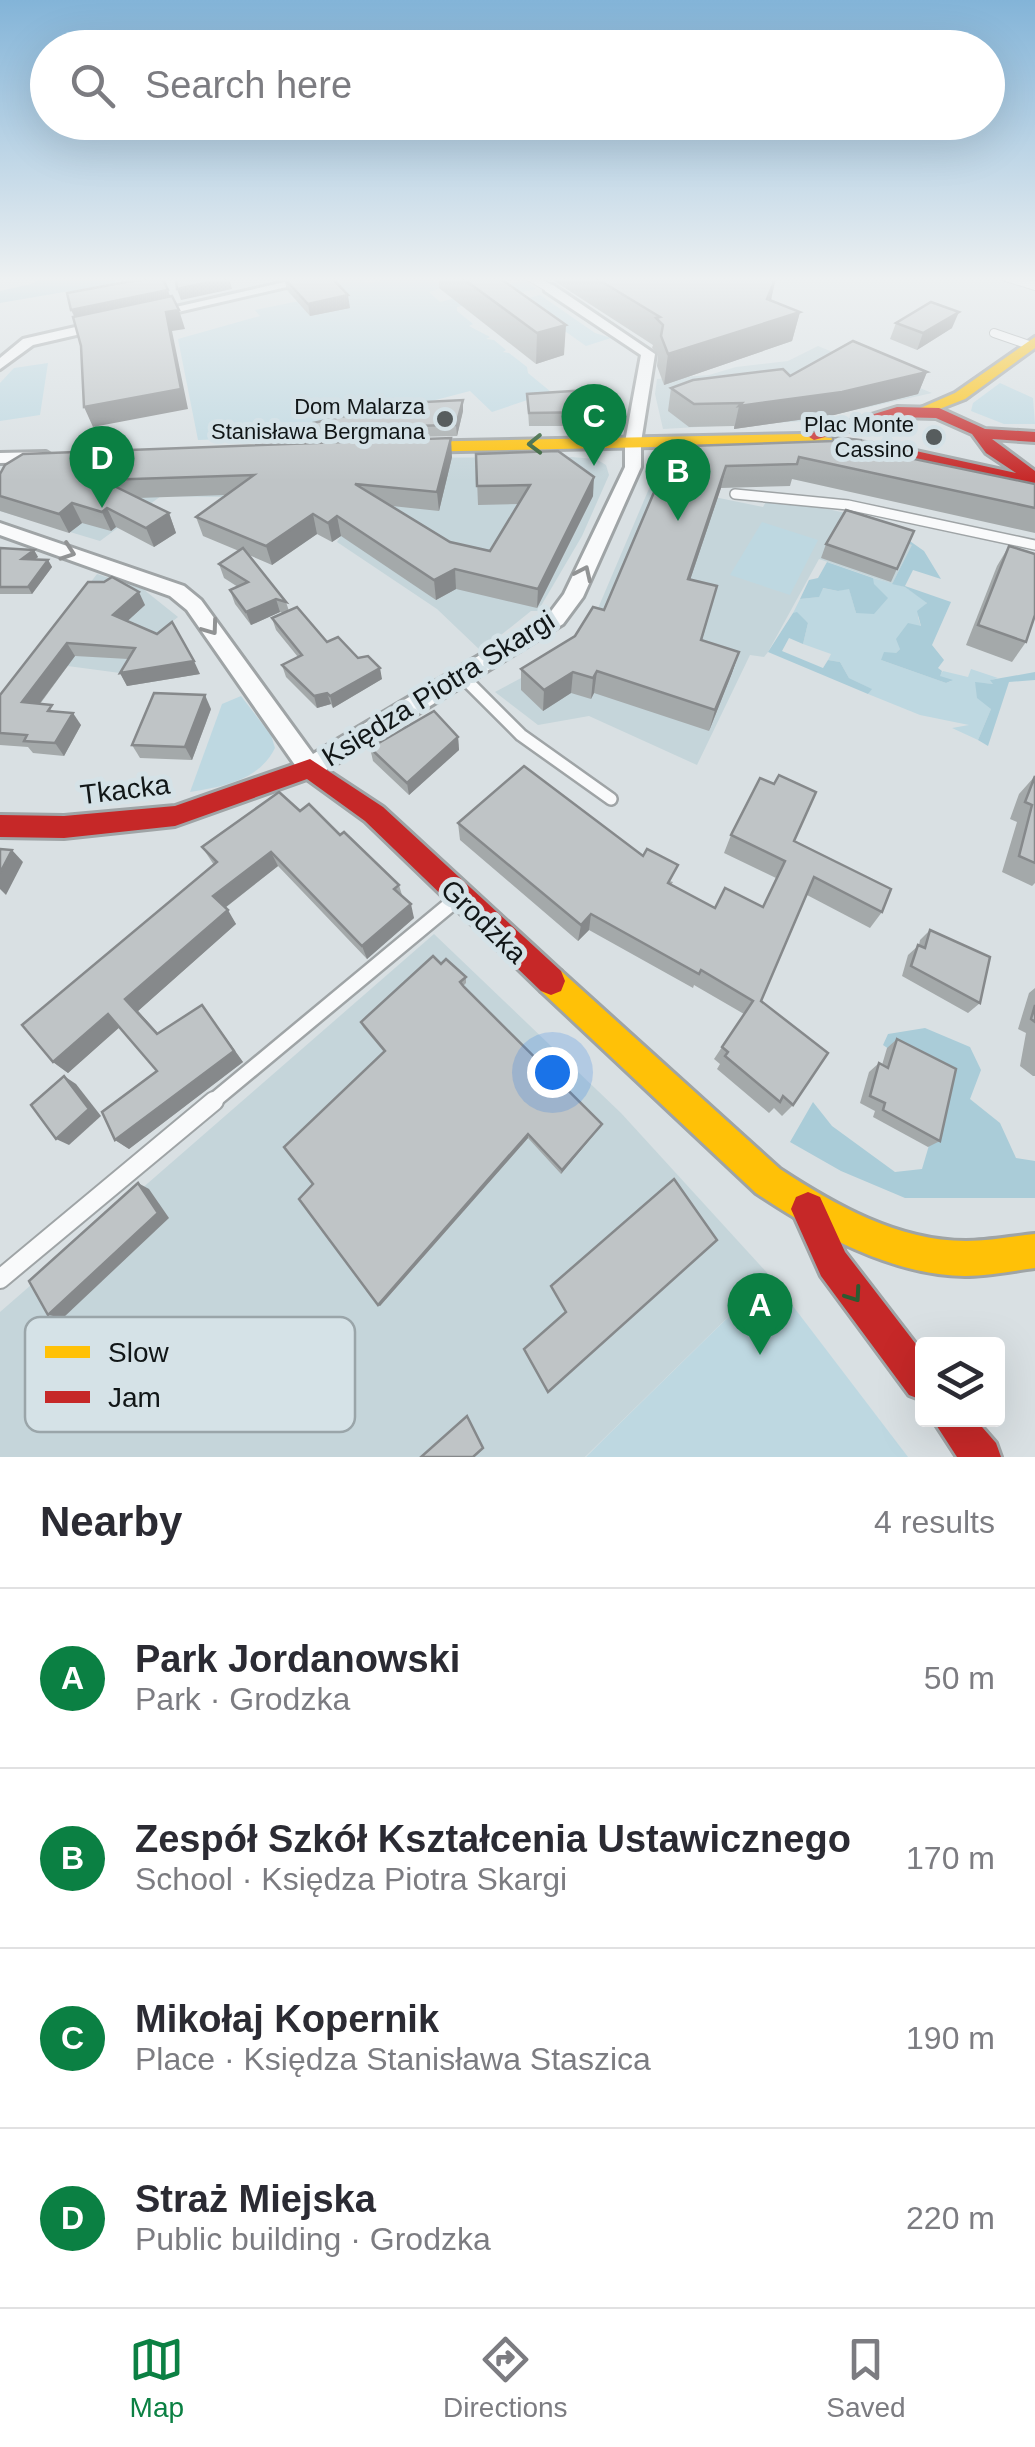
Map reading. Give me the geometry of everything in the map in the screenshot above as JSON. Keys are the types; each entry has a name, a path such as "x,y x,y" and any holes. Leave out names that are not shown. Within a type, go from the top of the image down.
{"street":[{"path":"0,365 24,345"},
{"name":"Księdza Piotra Skargi","path":"310,768 556,620 573,597 633,467 632,442 648,354 634,345"},
{"path":"884,449 892,421 960,396 1029,345"},
{"path":"801,438 886,413 929,409 961,420 982,434 991,448 1035,480"},
{"path":"982,434 1035,436"},
{"path":"933,460 958,454 975,444 982,434"},
{"path":"397,447 801,438 884,449 1035,480"},
{"path":"1,458 60,456"},
{"name":"Grodzka","path":"0,529 177,591 194,606 310,768 374,814 685,1108 768,1181 808,1210 833,1264 915,1373"},
{"name":"Tkacka","path":"0,826 64,827 175,816 310,768"},
{"path":"808,1210 880,1241 957,1258 1035,1251"},
{"path":"958,1427 982,1457"}],"lane":[{"path":"735,494 778,494 863,507 1035,545"},
{"path":"462,676 521,735 610,799"},
{"path":"0,1278 459,898"}],"shaded area":[{"path":"179,345 500,345 506,350 503,352 527,367 528,373 551,392 492,412 470,391 298,436 198,440"},
{"path":"818,346 932,393 806,421 663,429 655,394 657,379 709,375 736,367 788,361"},
{"path":"48,363 40,415 0,421 0,383 14,368"},
{"path":"1000,383 1033,398 1035,424 1004,424 971,411 973,403"},
{"path":"397,458 596,459 606,465 609,475 582,536 538,611 531,611 481,651 437,609 337,542 348,525 227,491 222,497 161,496 100,541 0,511"},
{"path":"651,484 763,507 769,496 850,514 913,544 892,584 819,559 768,652 764,657 750,655 697,765 589,716 538,725 495,692 555,660 593,620"},
{"path":"762,522 818,540 790,595 730,575"},
{"path":"890,527 924,551 941,579 913,570 905,586 951,602 932,645 944,660 938,668 942,671 940,676 953,680 946,683 881,660 884,652 896,653 900,649 896,639 908,623 921,626 917,611 927,603 905,587 892,584 912,545 889,535"},
{"path":"827,562 873,578 888,598 874,614 856,613 849,589 823,588 819,597 800,599 809,580 818,578"},
{"path":"97,574 143,589 178,617 144,644 120,673 30,661"},
{"path":"873,578 905,587 927,602 918,617 921,627 896,653 881,660 946,683 951,681 939,676 943,671 968,677 971,669 998,678 991,680 995,684 975,683 991,709 978,740 952,728 969,725 920,715 868,694 871,689 849,678 840,662 828,660 831,654 803,644 808,623 793,613 800,599 818,597 822,588 849,588 856,613"},
{"path":"797,612 808,623 803,644 789,638 782,651 823,668 828,660 840,662 849,678 872,689 868,694 768,652"},
{"path":"1035,672 1035,680 1009,682 988,746 978,740 991,709 977,698 975,682 993,684 990,680"},
{"path":"241,696 271,735 275,748 260,768 250,774 228,784 190,792 222,704"},
{"path":"434,934 621,1113 770,1276 585,1457 0,1457 0,1312"},
{"path":"925,1028 970,1047 981,1070 970,1099 1000,1123 1016,1158 1035,1161 1035,1198 905,1198 841,1171 790,1142 813,1102 832,1126 895,1172 922,1169 943,1098 927,1075 883,1045 888,1034"},
{"path":"770,1276 908,1457 586,1457 609,1434"}],"building":[{"path":"172,345 181,389 84,407 81,346"},
{"path":"664,345 696,345 668,354"},
{"path":"846,345 863,345 927,372 842,392 739,406 742,403 694,404 671,388 693,380 783,369 790,376"},
{"path":"602,389 604,406 594,412 529,413 527,394"},
{"path":"463,400 456,425 313,428 313,423 405,403"},
{"path":"833,437 861,440 861,448 1035,484 1035,508 799,457 797,464 726,466 688,579 717,586 701,640 739,652 715,710 597,671 593,678 573,672 544,690 521,669 575,636 593,607 604,610 666,464 679,467 689,446 833,441"},
{"path":"451,438 437,492 355,484 450,542 490,551 530,485 477,486 476,454 558,451 594,477 538,589 455,569 434,580 337,516 328,523 313,514 266,546 196,517 254,475 102,480 169,513 146,528 107,508 102,512 72,503 59,514 0,496 0,474 5,465 23,454"},
{"path":"846,510 914,531 897,569 826,544"},
{"path":"1009,546 1035,554 1035,615 1026,642 978,625"},
{"path":"0,548 34,550 22,559 48,560 28,587 0,587"},
{"path":"243,548 286,602 276,599 246,612 230,590 248,582 219,564"},
{"path":"112,577 139,592 113,615 157,634 172,622 194,661 120,673 135,648 67,643 22,702 52,705 48,711 73,713 55,743 24,741 27,735 0,733 0,695 88,582 104,582"},
{"path":"297,607 327,642 338,637 358,658 368,656 380,668 330,696 314,696 282,665 302,655 272,618"},
{"path":"154,693 205,695 185,747 132,745"},
{"path":"434,711 458,737 407,783 370,748"},
{"path":"524,766 643,856 647,849 678,865 668,883 715,908 725,888 763,907 785,861 731,835 760,778 774,784 779,775 816,792 794,841 891,889 882,912 814,877 761,1001 828,1053 793,1105 783,1096 780,1102 725,1056 728,1052 722,1047 753,1001 591,914 581,925 458,823"},
{"path":"1035,776 1035,863 1019,856 1032,805 1025,802"},
{"path":"279,792 300,811 309,804 340,835 344,832 399,885 394,889 411,904 362,946 271,852 213,896 228,910 125,999 157,1034 202,1005 234,1051 115,1140 102,1112 157,1071 108,1014 53,1062 22,1025 217,862 202,847"},
{"path":"0,849 12,850 0,873"},
{"path":"930,930 990,957 980,1003 911,966 918,945 925,948"},
{"path":"433,956 441,964 446,959 466,977 460,982 464,987 602,1124 562,1170 528,1134 378,1305 299,1199 313,1184 284,1147 385,1051 361,1022"},
{"path":"897,1039 956,1069 940,1141 883,1110 885,1103 870,1096 879,1063 888,1068"},
{"path":"64,1076 89,1109 56,1139 31,1105"},
{"path":"674,1179 717,1240 548,1392 524,1349 566,1312 551,1286"},
{"path":"138,1183 158,1213 48,1315 29,1281"},
{"path":"467,1416 483,1448 473,1457 421,1457"}],"traffic: slow":[{"path":"924,410 960,396 1030,345"},
{"path":"412,447 801,439 902,453"},
{"path":"551,981 768,1181 811,1208 857,1232 931,1255 975,1258 1035,1251"}],"traffic: jam":[{"path":"814,435 897,412 939,413 978,431 992,450 1032,476"},
{"path":"982,434 1035,437"},
{"path":"902,453 1035,482"},
{"path":"0,826 64,827 175,816 310,768 374,814 551,981"},
{"path":"808,1209 833,1264 915,1373"},
{"path":"958,1427 982,1457"}],"place":[{"name":"Dom Malarza Stanisława Bergmana","path":"445,419"},
{"name":"Plac Monte Cassino","path":"934,437"},
{"name":"Mikołaj Kopernik","path":"594,466"},
{"name":"Straż Miejska","path":"102,508"},
{"name":"Zespół Szkół Kształcenia Ustawicznego","path":"678,521"},
{"name":"Park Jordanowski","path":"760,1355"}]}
